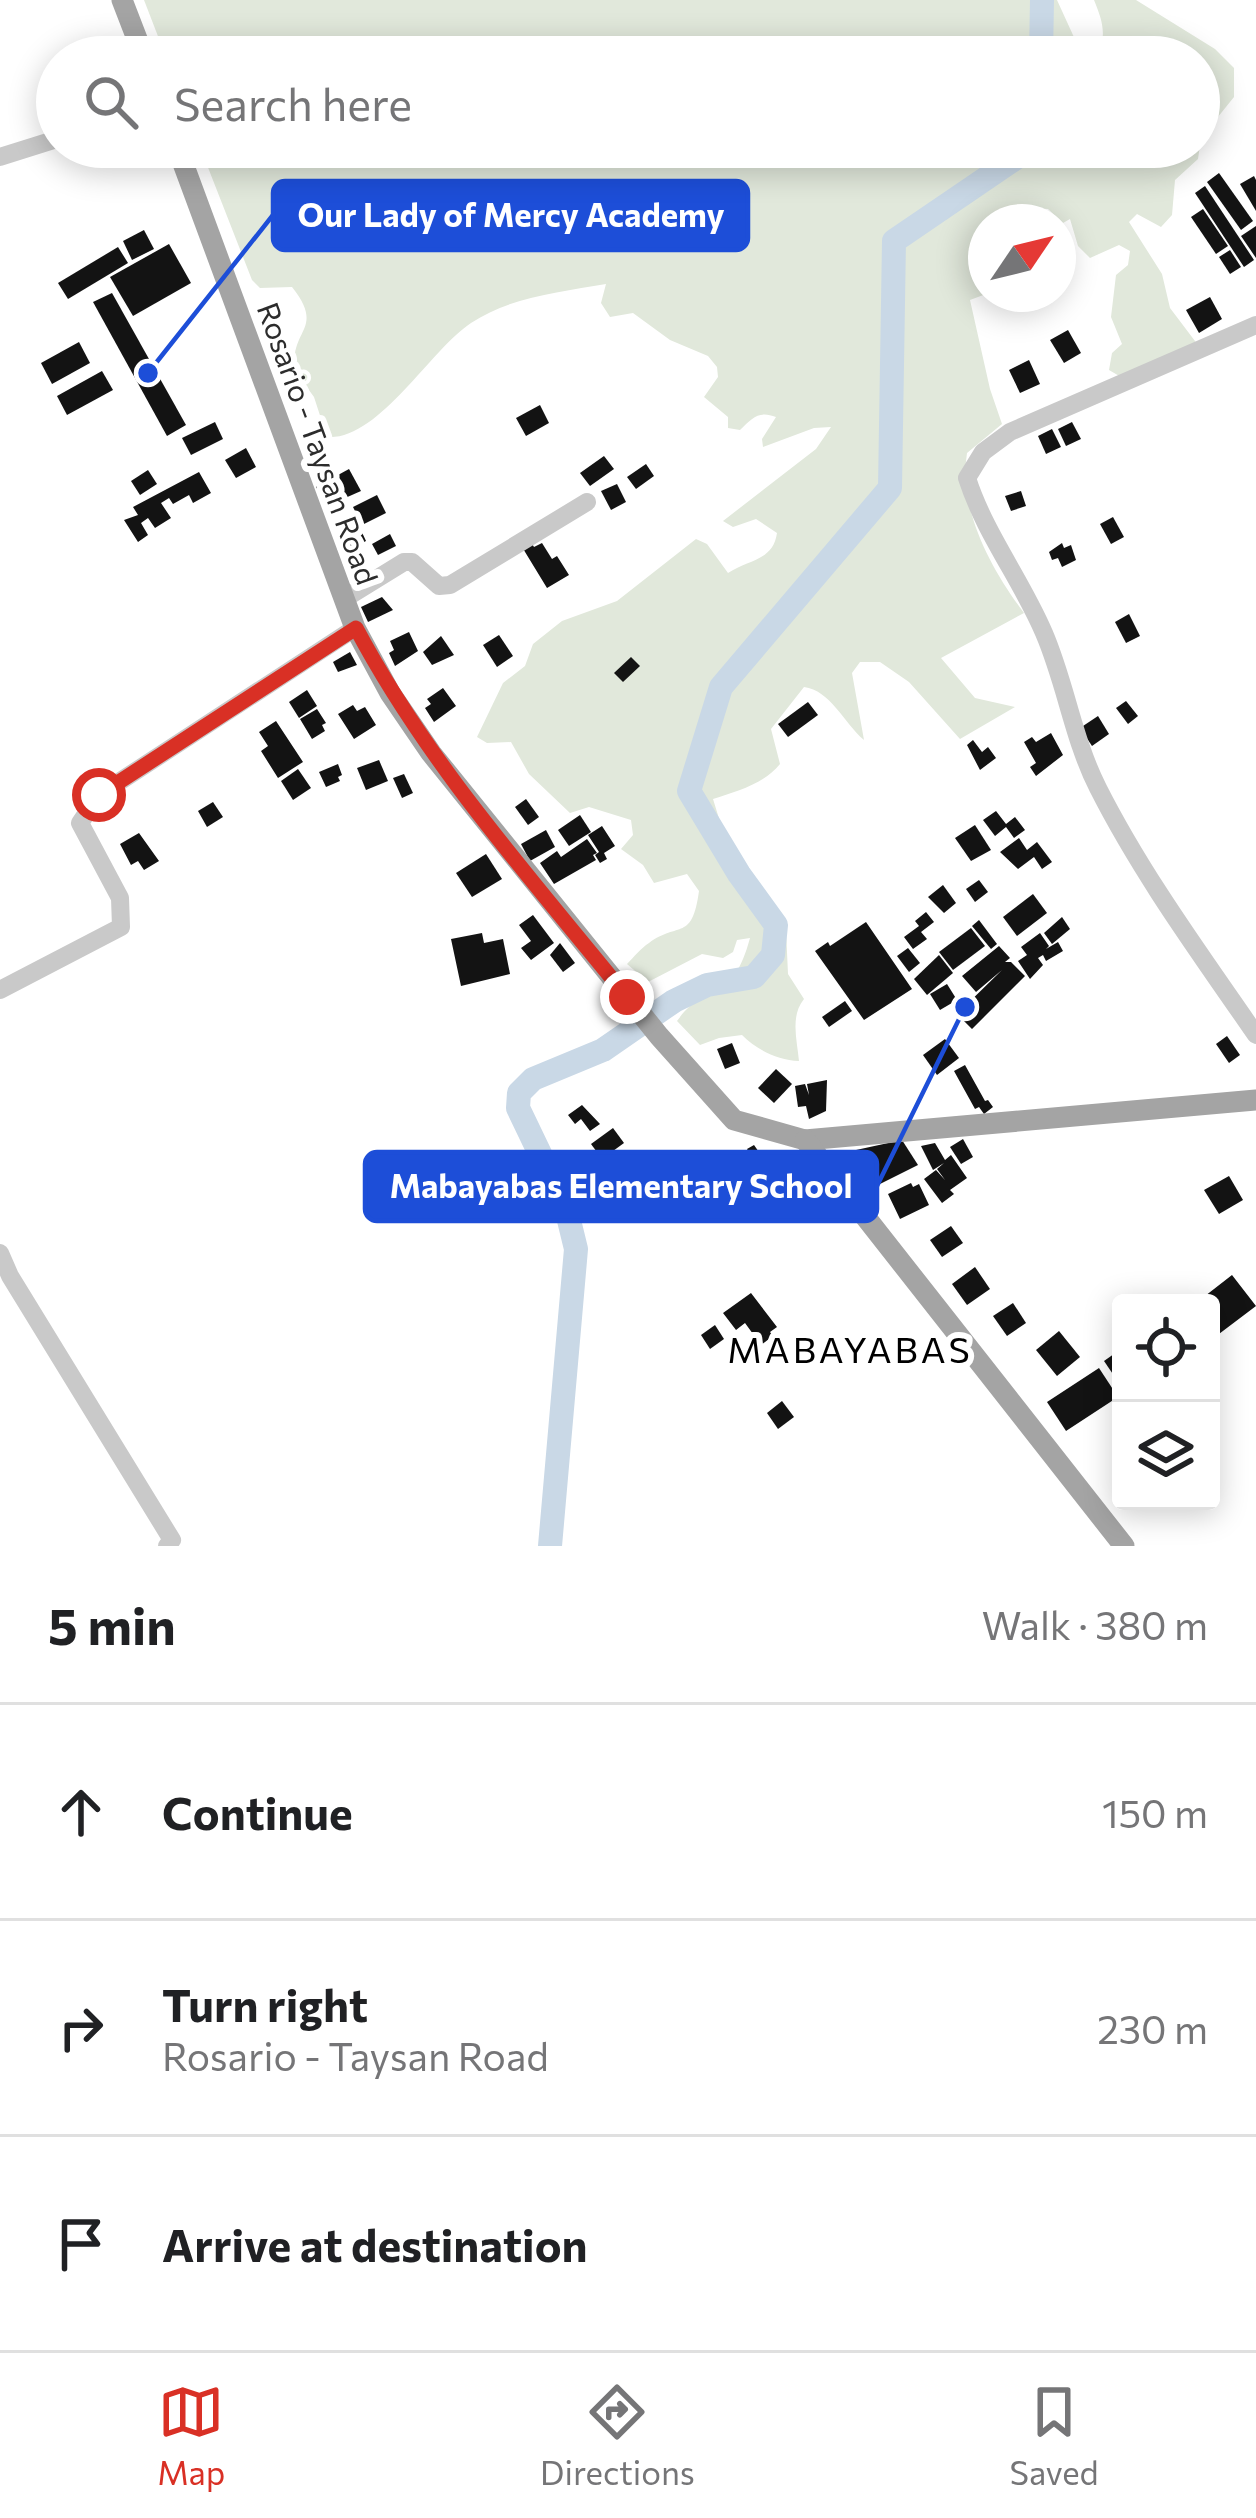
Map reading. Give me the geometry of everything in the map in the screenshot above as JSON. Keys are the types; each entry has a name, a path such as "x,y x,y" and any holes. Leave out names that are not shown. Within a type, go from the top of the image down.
{"main road":[{"path":"122,0 136,36"},
{"name":"Rosario - Taysan Road","path":"185,168 344,599 390,693 430,753 658,1036 734,1120 806,1140 1256,1100"},
{"path":"806,1140 1124,1546"}],"street":[{"path":"0,157 36,146"},
{"path":"1256,325 1010,432 982,452 967,478 979,516 1043,630 1070,720 1097,787 1256,1035"},
{"path":"344,599 404,562 412,562 439,586 450,585 586,502"},
{"path":"0,991 122,927 120,898 80,823 99,795 356,628"},
{"path":"0,1253 172,1540 166,1546"}],"shaded area":[{"path":"144,0 1057,0 1073,36 158,36"},
{"path":"1094,0 1136,0 1194,36 1102,36"},
{"path":"1220,54 1234,68 1234,97 1220,114"},
{"path":"208,168 1188,168 1175,180 1172,215 1161,227 1137,214 1129,222 1162,274 1170,308 1198,345 1121,377 1109,370 1112,353 1122,344 1111,317 1116,275 1128,265 1130,251 1119,245 1090,258 1076,239 1076,204 968,204 968,312 973,312 1002,424 967,453 967,495 989,558 1024,613 941,658 975,698 1015,707 960,739 909,682 880,662 860,662 852,673 864,740 822,694 804,687 771,729 780,764 758,782 713,799 725,838 786,930 788,974 804,999 796,1021 799,1061 768,1053 742,1035 700,1045 677,1021 736,973 750,938 737,940 733,952 723,958 702,954 648,982 627,964 649,943 688,924 699,891 687,874 654,883 643,865 621,849 633,835 631,820 589,807 570,813 529,774 511,742 487,743 477,737 503,683 525,666 533,644 562,621 617,601 696,539 707,544 728,573 771,549 777,533 756,519 733,527 723,521 816,449 831,427 814,428 763,447 762,439 776,417 760,415 740,430 728,428 728,417 704,397 718,377 708,356 670,340 633,313 610,317 601,303 606,284 536,297 486,314 455,336 365,425 327,437 314,397 295,371 306,321 302,301 292,287 260,288 252,280"}],"building":[{"path":"1219,173 1253,221 1241,230 1207,182"},
{"path":"1254,176 1256,180 1256,211 1240,184"},
{"path":"1205,186 1254,260 1244,267 1195,193"},
{"path":"1203,209 1228,246 1216,254 1191,217"},
{"path":"1256,226 1256,258 1241,236"},
{"path":"144,230 154,249 132,260 123,241"},
{"path":"169,244 191,283 133,316 110,277"},
{"path":"118,247 128,263 68,299 58,283"},
{"path":"1230,250 1241,267 1230,274 1219,257"},
{"path":"112,293 186,425 167,436 93,302"},
{"path":"1210,297 1222,319 1199,333 1186,310"},
{"path":"1068,330 1081,353 1064,363 1050,340"},
{"path":"79,342 90,363 52,384 41,363"},
{"path":"1029,360 1040,384 1020,393 1009,370"},
{"path":"102,371 113,390 67,415 57,396"},
{"path":"540,405 549,423 526,436 516,418"},
{"path":"215,422 223,439 191,455 182,438"},
{"path":"1072,422 1081,439 1066,446 1058,429"},
{"path":"1052,429 1061,447 1046,454 1038,436"},
{"path":"246,448 256,467 236,478 225,460"},
{"path":"604,456 614,469 590,486 580,473"},
{"path":"646,464 654,476 636,489 627,477"},
{"path":"349,469 361,491 327,506 316,487"},
{"path":"148,470 157,484 140,495 131,481"},
{"path":"199,472 211,493 193,503 189,495 173,504 169,498 161,503 171,518 155,528 148,518 141,523 148,535 138,542 124,520 138,515 133,507"},
{"path":"617,484 626,502 611,510 601,491"},
{"path":"1021,491 1026,506 1011,511 1005,496"},
{"path":"377,495 386,513 362,525 353,507"},
{"path":"1113,517 1124,537 1111,544 1100,524"},
{"path":"359,526 366,541 344,552 337,537"},
{"path":"390,534 396,546 378,555 372,544"},
{"path":"531,542 534,547 542,543 552,559 557,556 569,575 547,588 522,547"},
{"path":"1062,543 1064,548 1071,545 1076,560 1062,567 1049,552"},
{"path":"382,597 393,610 368,622 361,607"},
{"path":"1129,614 1140,636 1126,643 1115,622"},
{"path":"409,632 418,651 395,666 390,641"},
{"path":"499,635 513,656 497,667 483,645"},
{"path":"441,636 454,655 432,665 423,652"},
{"path":"350,652 357,665 338,672 333,662"},
{"path":"631,657 640,666 623,682 614,673"},
{"path":"443,688 456,706 434,722 425,708 431,704 427,699"},
{"path":"307,690 317,706 299,718 289,702"},
{"path":"1126,701 1138,716 1128,724 1116,708"},
{"path":"808,702 818,715 788,737 778,724"},
{"path":"353,705 357,711 365,707 376,725 354,739 338,714"},
{"path":"317,709 326,723 322,725 325,731 312,739 300,719"},
{"path":"1098,716 1109,734 1092,746 1080,728"},
{"path":"276,721 303,762 278,778 261,751 268,746 259,732"},
{"path":"1051,733 1063,755 1036,776 1030,767 1036,763 1024,742 1032,737 1036,742"},
{"path":"973,740 982,752 988,747 996,758 980,770 967,745"},
{"path":"379,760 388,781 366,790 357,768"},
{"path":"338,764 340,781 326,787 319,772"},
{"path":"298,769 311,788 293,800 281,781"},
{"path":"404,774 413,793 402,798 393,778"},
{"path":"526,799 539,817 528,825 515,807"},
{"path":"213,802 223,817 207,827 198,811"},
{"path":"996,811 1006,824 1015,817 1025,830 1014,838 1006,827 995,836 983,820"},
{"path":"580,815 591,832 569,846 558,830"},
{"path":"975,825 991,850 971,861 955,838"},
{"path":"602,826 615,846 604,853 607,859 600,863 588,835"},
{"path":"546,830 555,847 530,861 521,844"},
{"path":"139,833 159,861 144,870 138,861 131,865 120,844"},
{"path":"1019,838 1027,850 1037,842 1052,862 1042,869 1034,857 1018,869 1000,852"},
{"path":"587,839 597,853 593,855 596,860 554,884 540,863 557,851 561,857"},
{"path":"486,854 502,879 472,897 456,873"},
{"path":"979,880 988,892 975,902 966,889"},
{"path":"943,885 956,903 944,913 928,897"},
{"path":"1033,894 1047,913 1017,936 1003,917"},
{"path":"926,912 934,922 921,932 927,939 913,949 904,937 919,926 915,921"},
{"path":"533,915 554,943 531,960 521,948 531,941 519,925"},
{"path":"1062,917 1070,929 1052,944 1044,933"},
{"path":"979,920 997,944 991,949 972,926"},
{"path":"866,922 912,989 864,1020 815,951"},
{"path":"971,928 985,946 953,970 939,952"},
{"path":"482,933 484,943 503,939 510,974 461,986 451,939"},
{"path":"1040,933 1049,946 1046,949 1058,942 1063,951 1046,961 1043,955 1038,958 1043,965 1030,979 1018,961 1027,955 1021,947"},
{"path":"560,943 575,963 563,972 550,955"},
{"path":"999,946 1010,958 1005,962 1025,976 972,1029 957,1014 1002,970 976,992 962,976"},
{"path":"908,948 920,963 909,972 897,956"},
{"path":"939,955 953,973 927,995 914,979"},
{"path":"947,984 957,1000 940,1010 930,994"},
{"path":"845,1001 852,1011 829,1027 822,1017"},
{"path":"1227,1036 1240,1055 1229,1063 1216,1044"},
{"path":"945,1039 959,1058 937,1075 923,1055"},
{"path":"732,1043 740,1063 725,1069 717,1049"},
{"path":"965,1065 993,1107 984,1114 979,1107 975,1109 954,1071"},
{"path":"776,1069 792,1084 774,1103 758,1088"},
{"path":"827,1080 826,1111 809,1119 806,1106 798,1107 795,1086 805,1084 809,1095 807,1084"},
{"path":"582,1105 600,1124 590,1131 581,1119 575,1124 568,1115"},
{"path":"613,1128 624,1143 602,1159 591,1144"},
{"path":"963,1139 973,1157 961,1164 950,1147"},
{"path":"902,1140 918,1165 874,1187 856,1150"},
{"path":"935,1143 945,1160 951,1155 967,1178 942,1203 924,1179 936,1170 945,1180 937,1169 944,1163 933,1170 921,1146"},
{"path":"754,1145 761,1155 766,1152 779,1171 791,1163 809,1190 781,1209 747,1149"},
{"path":"1229,1176 1243,1200 1219,1214 1204,1190"},
{"path":"911,1183 913,1187 919,1184 929,1205 900,1219 888,1194"},
{"path":"951,1226 963,1243 942,1257 930,1240"},
{"path":"975,1267 990,1289 967,1305 952,1284"},
{"path":"1232,1275 1256,1306 1220,1333 1220,1294 1208,1294"},
{"path":"751,1293 777,1327 761,1345 745,1323 736,1330 723,1313"},
{"path":"1013,1303 1026,1323 1007,1336 993,1316"},
{"path":"715,1325 724,1339 710,1349 701,1335"},
{"path":"1059,1331 1080,1357 1057,1376 1036,1350"},
{"path":"1099,1368 1112,1388 1112,1401 1066,1431 1047,1402"},
{"path":"782,1401 794,1417 778,1429 767,1413"}],"waterway":[{"path":"1041,36 1042,0"},
{"path":"550,1546 576,1249 566,1208 518,1108 519,1093 533,1079 603,1050 674,1001 707,985 754,977 773,955 776,925 689,791 721,687 890,488 894,241 1001,168"}],"place":[{"name":"Our Lady of Mercy Academy","path":"148,373"},
{"name":"Mabayabas Elementary School","path":"965,1007"}],"district":[{"name":"MABAYABAS","path":"850,1348"}],"route":[{"path":"99,795 356,628 390,693 430,753 627,997"}]}
